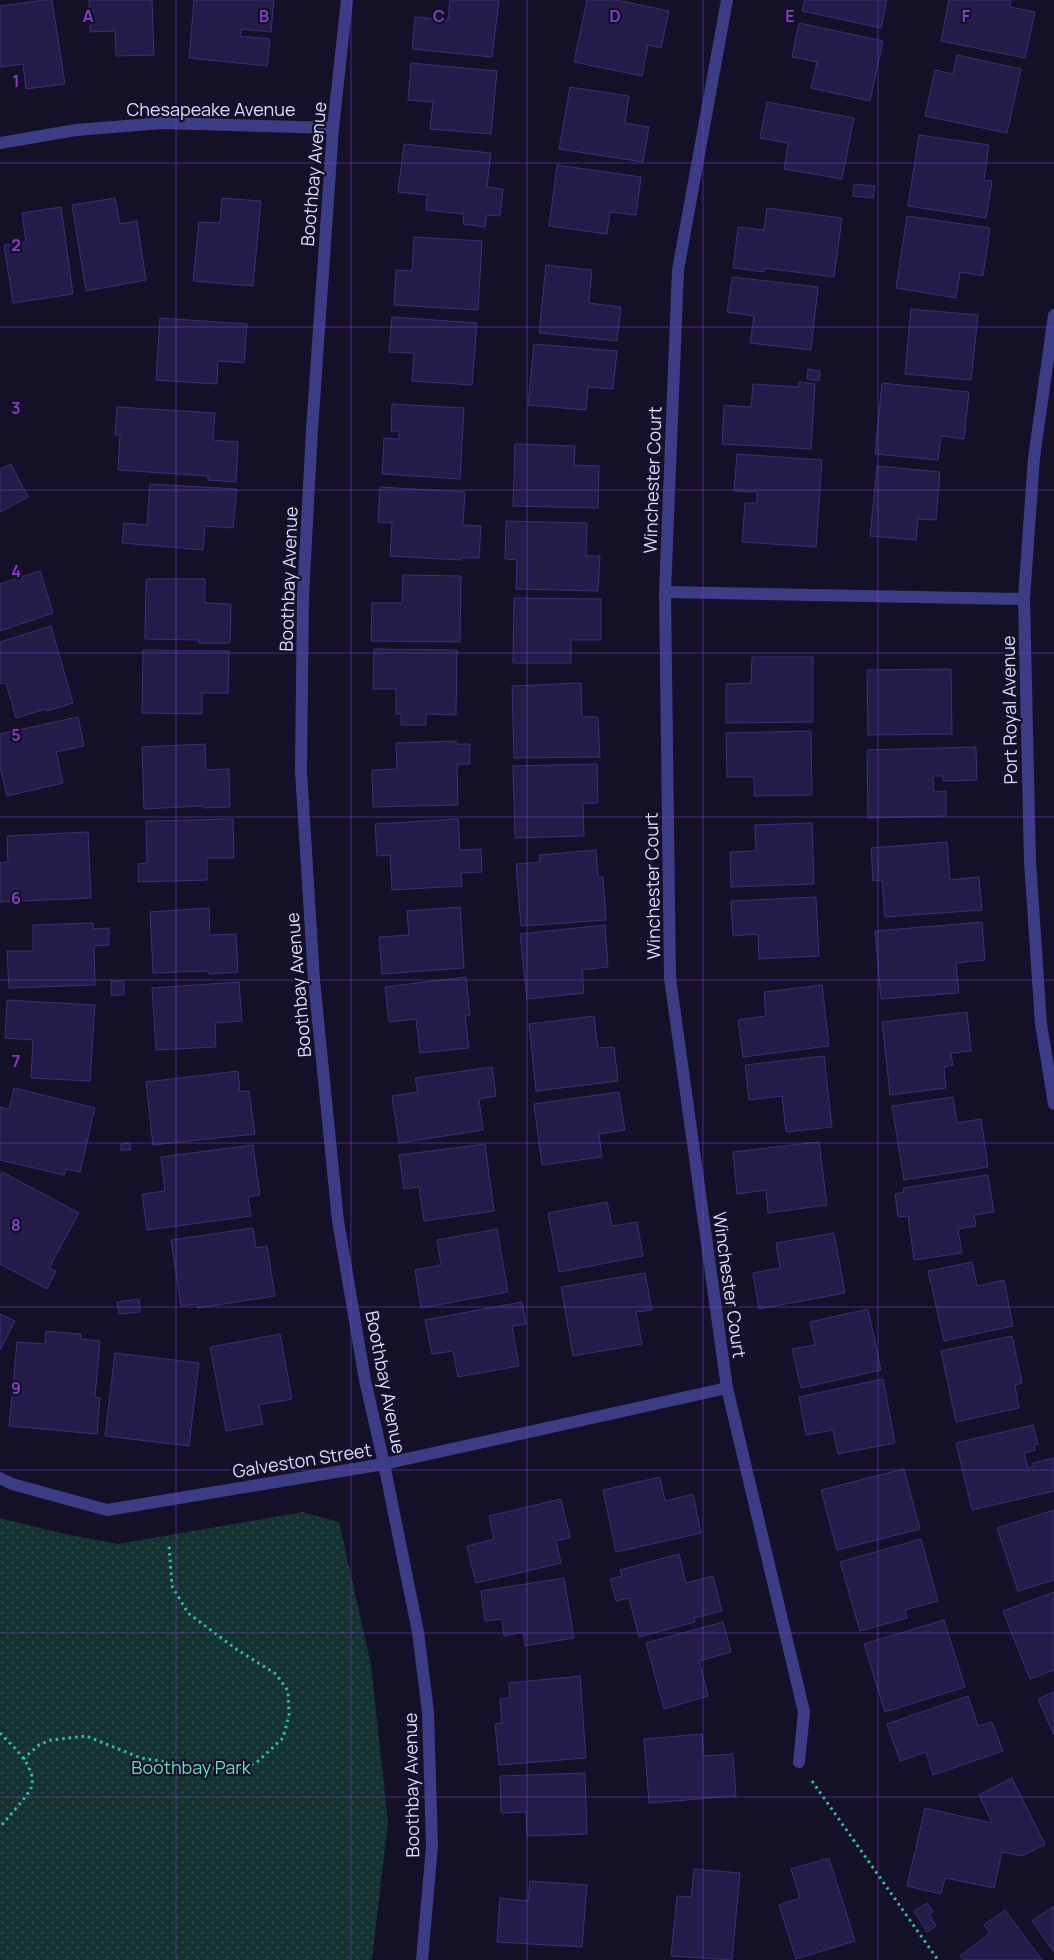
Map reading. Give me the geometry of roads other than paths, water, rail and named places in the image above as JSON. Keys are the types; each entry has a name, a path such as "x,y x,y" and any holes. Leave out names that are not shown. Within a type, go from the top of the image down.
{"street":[{"name":"Boothbay Avenue","path":"348,0 333,128 312,420 303,596 302,771 314,980 338,1221 365,1380 418,1632 428,1712 432,1846 422,1960"},
{"name":"Winchester Court","path":"727,0 678,270 665,592 670,978 727,1388 804,1712 799,1762"},
{"name":"Chesapeake Avenue","path":"0,143 76,130 163,123 333,128"},
{"name":"Port Royal Avenue","path":"1054,315 1034,458 1024,599 1030,861 1041,1024 1054,1104"},
{"path":"665,592 1024,599"},
{"name":"Galveston Street","path":"0,1478 12,1484 108,1510 384,1464 727,1388"}],"park label":[{"name":"Boothbay Park","path":"191,1767"}]}
